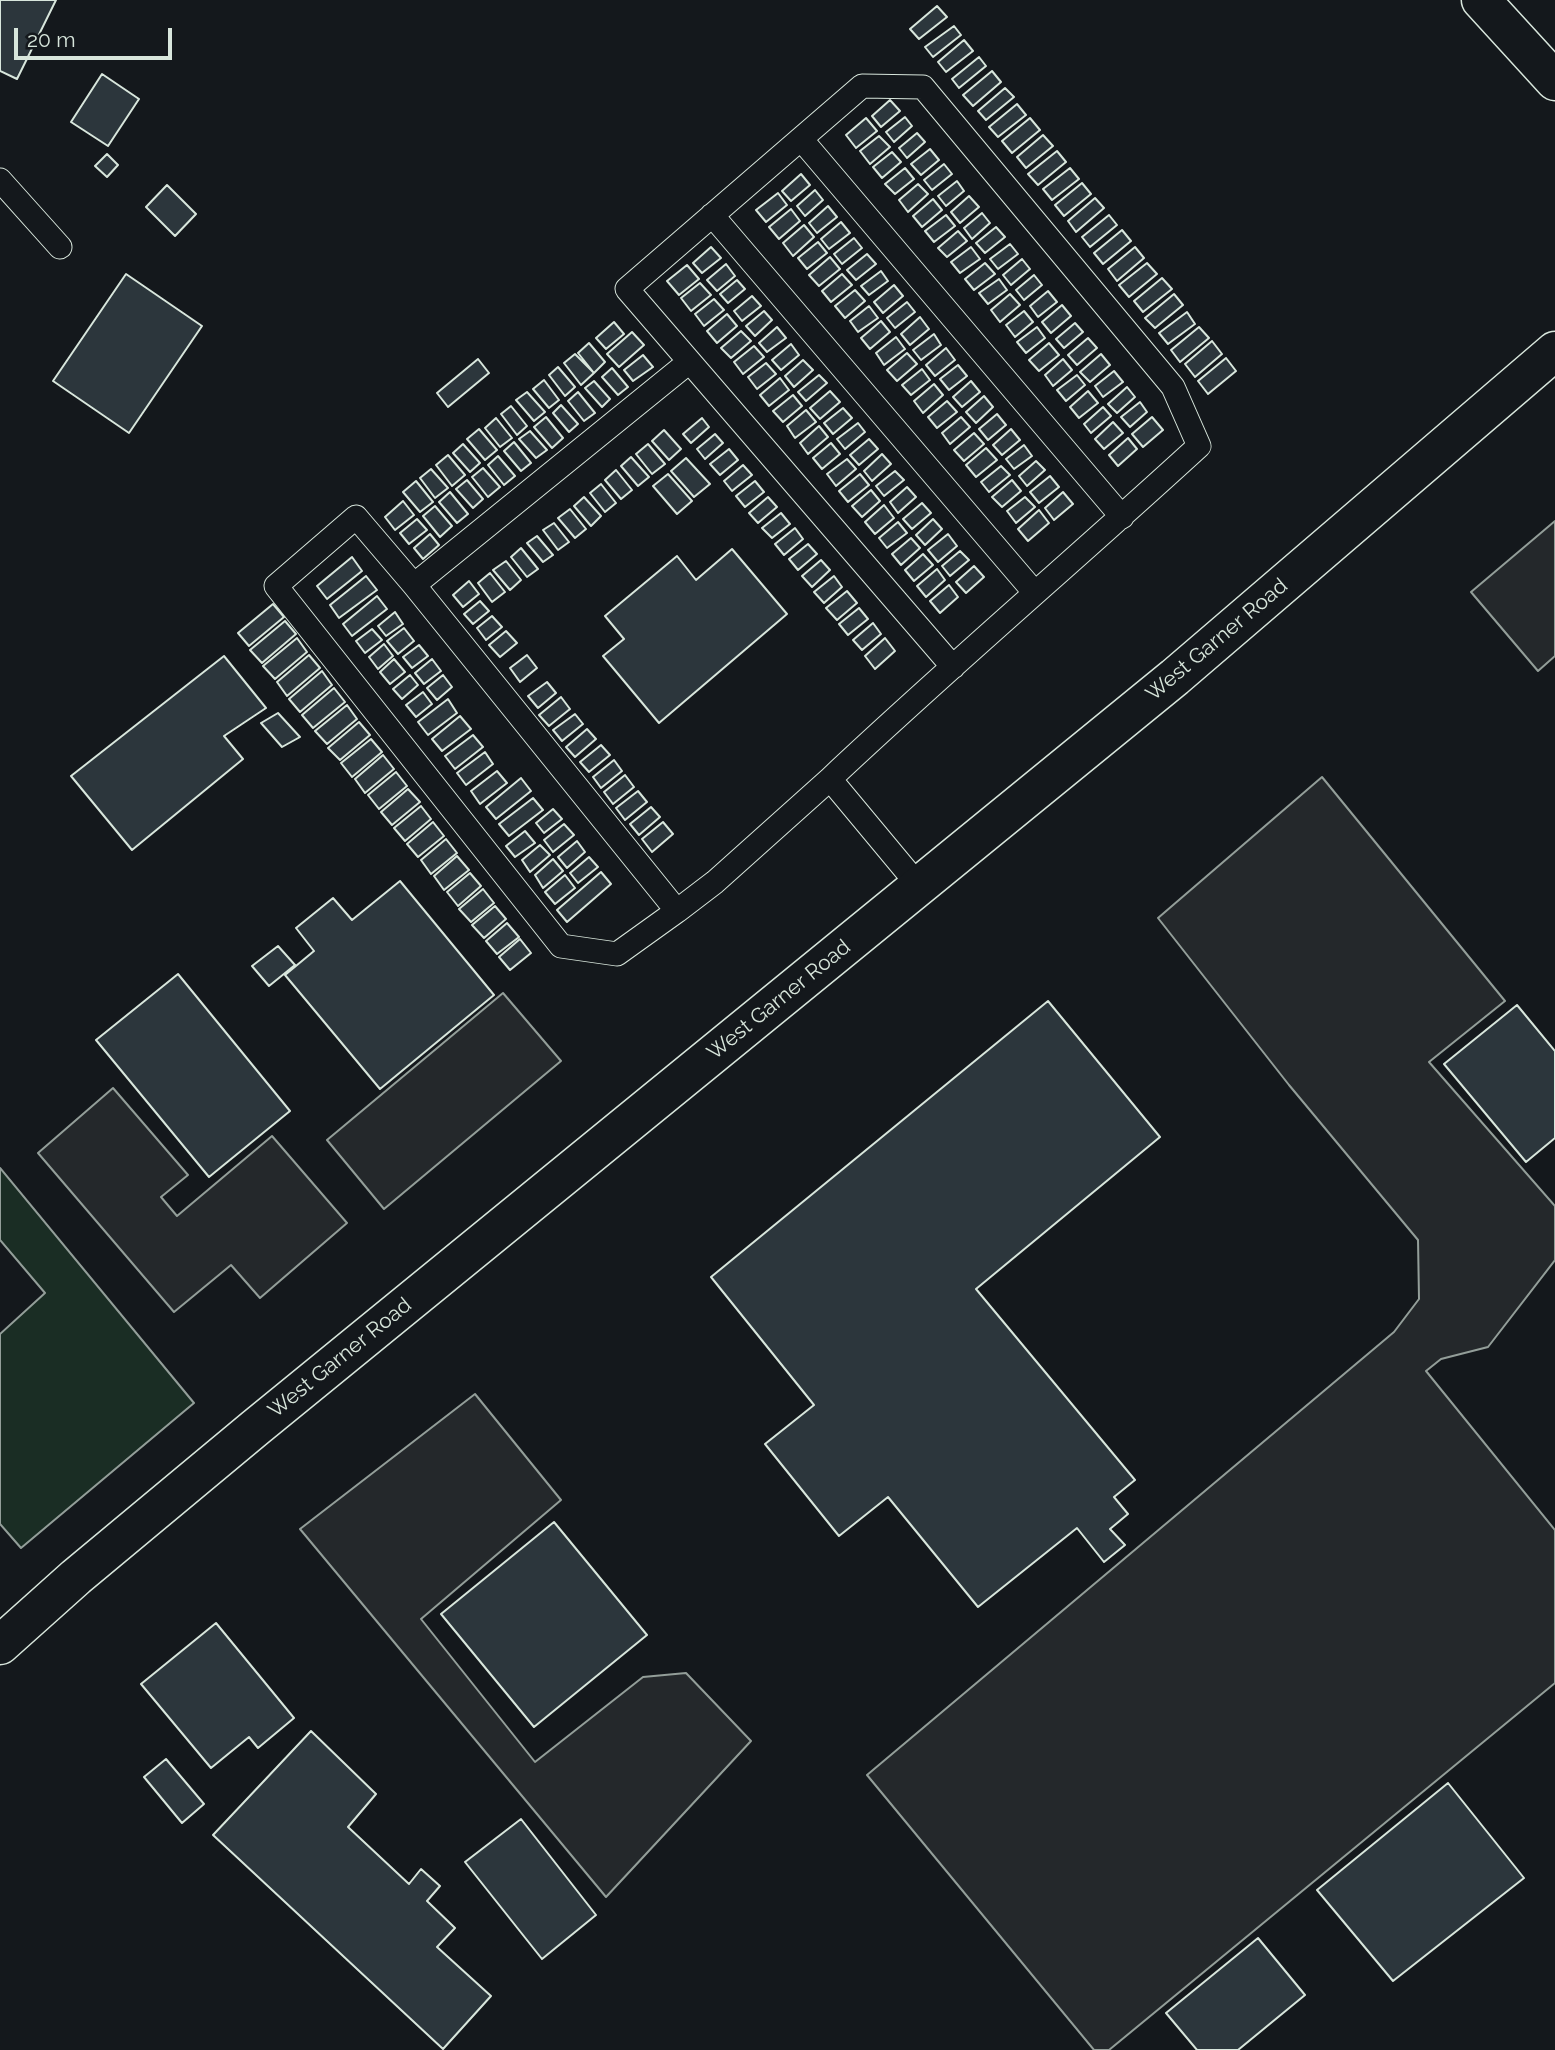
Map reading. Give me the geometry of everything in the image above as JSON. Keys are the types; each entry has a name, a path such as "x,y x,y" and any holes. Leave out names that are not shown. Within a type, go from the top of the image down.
{"main road":[{"path":"1481,0 1555,81"},
{"name":"West Garner Road","path":"0,1645 76,1577 255,1428 1175,677 1555,351"}],"lane":[{"path":"677,911 356,517 276,586 561,946 617,954 677,911 715,882 1199,446 1173,387 923,87 862,86 627,289 953,667"},
{"path":"801,139 1122,517"},
{"path":"0,180 60,247"},
{"path":"712,215 1035,593"},
{"path":"414,585 689,362"},
{"path":"830,779 919,886"}],"green space":[{"path":"0,1168 194,1403 21,1548 0,1524 0,1334 45,1293 0,1240"}],"shaded area":[{"path":"1555,521 1555,656 1538,671 1471,592"},
{"path":"1322,777 1505,1001 1429,1062 1555,1206 1555,1260 1488,1347 1441,1359 1426,1371 1555,1530 1555,1683 1109,2050 1094,2050 867,1775 1394,1332 1419,1299 1418,1240 1289,1085 1158,918"},
{"path":"503,993 561,1061 384,1209 327,1140"},
{"path":"113,1088 188,1175 161,1197 177,1216 272,1136 347,1223 260,1298 231,1265 174,1312 38,1153"},
{"path":"475,1394 561,1500 421,1619 535,1762 643,1677 686,1673 751,1741 606,1897 300,1529"}],"building":[{"path":"0,0 56,0 17,79 0,71"},
{"path":"937,6 947,17 919,39 910,29"},
{"path":"954,26 961,35 933,57 925,47"},
{"path":"964,40 973,51 946,72 938,62"},
{"path":"979,57 986,66 959,88 952,79"},
{"path":"992,71 1001,82 973,106 963,95"},
{"path":"102,74 139,99 108,146 71,122"},
{"path":"1005,88 1014,97 986,120 978,111"},
{"path":"890,100 900,111 881,127 872,116"},
{"path":"1017,104 1026,115 998,137 989,127"},
{"path":"905,117 912,126 894,142 886,132"},
{"path":"866,118 877,131 856,148 846,135"},
{"path":"1030,118 1040,130 1012,153 1002,141"},
{"path":"917,133 925,142 907,158 899,148"},
{"path":"1043,135 1053,146 1026,168 1017,157"},
{"path":"879,136 890,147 870,164 860,151"},
{"path":"930,149 939,160 921,175 911,164"},
{"path":"1057,151 1066,162 1038,185 1028,174"},
{"path":"892,152 901,162 882,178 873,167"},
{"path":"107,154 118,165 107,177 95,166"},
{"path":"944,164 952,174 932,190 924,180"},
{"path":"905,168 914,179 895,194 885,184"},
{"path":"1070,168 1079,179 1052,200 1043,189"},
{"path":"801,174 810,185 791,201 782,191"},
{"path":"957,181 964,191 946,206 938,196"},
{"path":"1082,183 1091,194 1064,216 1055,205"},
{"path":"918,184 928,194 908,212 899,200"},
{"path":"167,185 196,214 175,236 146,207"},
{"path":"815,190 823,200 805,216 797,206"},
{"path":"778,193 787,205 766,222 756,210"},
{"path":"969,196 979,207 960,223 951,212"},
{"path":"1095,198 1104,208 1076,232 1068,221"},
{"path":"933,199 942,210 922,227 913,216"},
{"path":"828,206 837,217 817,233 809,223"},
{"path":"791,209 800,221 779,239 769,227"},
{"path":"982,213 990,223 972,239 964,228"},
{"path":"946,215 955,226 934,242 925,231"},
{"path":"1109,215 1117,225 1090,247 1082,237"},
{"path":"841,222 850,233 829,249 821,239"},
{"path":"804,225 814,237 793,256 783,243"},
{"path":"996,227 1005,237 985,253 976,243"},
{"path":"1122,230 1131,241 1103,264 1094,253"},
{"path":"958,231 967,241 947,257 938,248"},
{"path":"854,238 862,248 842,264 834,254"},
{"path":"818,242 827,253 807,269 798,258"},
{"path":"1010,244 1018,254 998,269 990,259"},
{"path":"711,247 721,258 702,273 693,263"},
{"path":"971,247 980,259 960,273 951,262"},
{"path":"1135,247 1144,258 1117,281 1108,269"},
{"path":"867,254 876,264 856,280 847,270"},
{"path":"830,257 840,269 819,286 809,275"},
{"path":"1022,259 1030,269 1011,285 1003,275"},
{"path":"985,263 995,274 974,290 965,279"},
{"path":"1147,263 1157,274 1129,297 1119,285"},
{"path":"726,264 735,276 717,291 707,280"},
{"path":"687,265 699,279 679,295 667,281"},
{"path":"881,271 888,281 869,295 861,286"},
{"path":"126,274 202,326 129,433 53,381"},
{"path":"842,274 852,285 831,302 822,291"},
{"path":"1034,275 1042,285 1024,300 1016,290"},
{"path":"1162,278 1172,289 1143,312 1134,301"},
{"path":"999,279 1007,290 988,304 979,293"},
{"path":"737,280 745,289 728,303 720,294"},
{"path":"700,283 711,295 691,311 681,298"},
{"path":"894,285 903,296 883,313 874,302"},
{"path":"855,290 865,301 845,318 835,306"},
{"path":"1048,291 1057,302 1038,317 1030,306"},
{"path":"1010,294 1020,305 1000,322 991,310"},
{"path":"1174,294 1183,305 1155,328 1145,318"},
{"path":"752,296 761,306 742,321 734,311"},
{"path":"714,299 724,310 704,326 695,314"},
{"path":"907,302 915,312 895,328 887,318"},
{"path":"1062,305 1071,316 1051,333 1042,322"},
{"path":"869,306 878,318 858,332 850,321"},
{"path":"764,311 772,320 755,336 746,326"},
{"path":"1024,311 1033,322 1015,337 1006,325"},
{"path":"1187,312 1195,324 1168,344 1159,333"},
{"path":"727,314 737,326 717,343 707,331"},
{"path":"920,317 929,329 910,345 901,334"},
{"path":"881,321 890,332 870,349 861,338"},
{"path":"614,322 624,334 606,349 596,338"},
{"path":"1075,323 1083,332 1064,348 1056,339"},
{"path":"777,327 786,338 767,352 759,343"},
{"path":"1037,327 1045,338 1026,353 1017,342"},
{"path":"1199,327 1209,338 1180,362 1171,350"},
{"path":"741,331 751,341 731,358 721,348"},
{"path":"632,332 644,345 619,367 607,354"},
{"path":"934,334 941,345 921,360 913,350"},
{"path":"896,337 905,349 884,365 876,353"},
{"path":"1088,338 1097,348 1077,365 1068,355"},
{"path":"1212,341 1222,354 1195,377 1185,364"},
{"path":"589,343 605,362 594,373 578,353"},
{"path":"1049,343 1059,355 1039,371 1029,360"},
{"path":"791,344 799,355 781,370 772,360"},
{"path":"754,346 764,357 743,374 734,362"},
{"path":"946,348 955,360 935,376 926,365"},
{"path":"907,353 917,364 897,381 887,370"},
{"path":"575,354 594,373 581,385 564,363"},
{"path":"1101,354 1110,365 1090,382 1080,372"},
{"path":"643,355 653,367 633,381 624,370"},
{"path":"1226,358 1236,371 1208,394 1198,381"},
{"path":"478,359 489,373 448,407 437,393"},
{"path":"1063,359 1072,370 1053,386 1045,375"},
{"path":"803,360 813,370 794,387 785,376"},
{"path":"766,363 776,374 757,389 748,377"},
{"path":"958,365 967,376 949,390 940,379"},
{"path":"558,367 575,387 565,396 549,375"},
{"path":"612,368 628,387 618,395 602,377"},
{"path":"922,369 930,380 911,395 902,385"},
{"path":"1114,371 1123,382 1103,397 1095,386"},
{"path":"819,375 827,383 806,401 798,392"},
{"path":"1077,375 1085,385 1066,401 1057,390"},
{"path":"780,378 789,390 769,406 760,395"},
{"path":"544,380 559,400 549,408 533,389"},
{"path":"594,381 610,399 602,407 585,388"},
{"path":"971,381 980,392 962,407 953,397"},
{"path":"934,384 943,395 923,413 914,401"},
{"path":"1127,387 1135,397 1117,413 1108,404"},
{"path":"830,391 840,402 820,419 810,408"},
{"path":"1088,391 1098,403 1079,418 1070,407"},
{"path":"527,392 545,412 534,421 516,400"},
{"path":"578,392 595,413 584,421 568,401"},
{"path":"793,395 802,406 783,422 773,411"},
{"path":"984,396 993,407 976,423 966,412"},
{"path":"947,401 957,412 937,428 928,417"},
{"path":"1140,402 1147,412 1130,427 1121,417"},
{"path":"561,405 578,424 569,432 553,413"},
{"path":"511,406 527,426 517,435 501,414"},
{"path":"1103,407 1111,416 1091,433 1084,424"},
{"path":"843,408 852,418 833,434 824,423"},
{"path":"806,410 816,422 795,438 787,426"},
{"path":"997,414 1006,425 988,440 979,429"},
{"path":"546,417 563,438 552,448 534,427"},
{"path":"961,417 970,427 950,444 942,433"},
{"path":"1152,417 1163,430 1143,447 1132,434"},
{"path":"496,418 512,438 500,447 485,428"},
{"path":"702,418 709,427 691,443 683,434"},
{"path":"1113,422 1123,433 1104,449 1095,439"},
{"path":"858,423 865,432 845,449 837,439"},
{"path":"819,426 828,437 808,454 800,443"},
{"path":"479,429 497,450 485,460 467,439"},
{"path":"1011,429 1020,440 1002,455 993,445"},
{"path":"664,430 681,449 669,460 652,441"},
{"path":"530,431 547,450 536,458 519,439"},
{"path":"974,433 984,444 964,461 954,450"},
{"path":"715,434 723,443 705,459 697,449"},
{"path":"1128,438 1137,449 1118,466 1109,455"},
{"path":"869,439 878,449 859,465 850,455"},
{"path":"514,442 531,463 521,471 504,451"},
{"path":"831,443 840,454 822,469 813,458"},
{"path":"463,444 480,463 470,472 453,453"},
{"path":"648,444 665,464 652,474 636,454"},
{"path":"1024,445 1032,456 1014,469 1006,459"},
{"path":"986,448 997,460 976,477 966,465"},
{"path":"729,449 738,460 720,475 710,464"},
{"path":"882,454 891,464 872,481 864,471"},
{"path":"448,455 465,475 452,486 436,465"},
{"path":"498,456 515,476 504,485 488,465"},
{"path":"631,457 649,477 638,486 621,466"},
{"path":"686,458 710,484 694,497 671,471"},
{"path":"847,459 856,469 836,486 827,474"},
{"path":"1036,461 1045,470 1027,486 1019,476"},
{"path":"743,465 752,475 732,491 724,481"},
{"path":"1001,466 1010,475 989,492 981,482"},
{"path":"483,468 500,487 488,497 472,477"},
{"path":"431,469 448,488 435,498 420,478"},
{"path":"616,470 632,490 621,499 605,480"},
{"path":"895,471 904,480 884,496 876,486"},
{"path":"668,474 692,501 677,514 653,486"},
{"path":"860,474 869,485 848,502 839,491"},
{"path":"1050,476 1059,487 1039,503 1030,492"},
{"path":"467,480 483,499 473,508 456,489"},
{"path":"1012,480 1021,491 1002,507 992,497"},
{"path":"416,481 433,502 420,512 403,492"},
{"path":"755,481 764,492 745,507 736,496"},
{"path":"601,484 616,503 605,512 590,493"},
{"path":"907,487 916,497 898,513 890,502"},
{"path":"871,490 880,501 862,517 852,506"},
{"path":"450,492 468,514 457,523 439,502"},
{"path":"1063,492 1073,504 1054,520 1045,508"},
{"path":"584,497 601,516 591,526 574,506"},
{"path":"768,497 777,507 758,523 749,513"},
{"path":"1025,497 1035,507 1016,523 1007,511"},
{"path":"403,501 414,515 395,530 385,517"},
{"path":"922,503 931,513 912,529 903,519"},
{"path":"884,505 894,518 875,534 865,522"},
{"path":"435,506 452,526 440,537 423,516"},
{"path":"570,509 586,529 575,538 558,518"},
{"path":"1039,510 1049,523 1028,541 1018,529"},
{"path":"781,513 790,524 772,538 762,528"},
{"path":"417,519 427,530 409,544 400,533"},
{"path":"933,519 942,529 925,545 916,535"},
{"path":"898,522 907,533 887,548 879,538"},
{"path":"554,523 569,542 558,550 543,530"},
{"path":"795,528 803,539 784,555 775,544"},
{"path":"430,534 439,545 423,559 414,548"},
{"path":"948,534 957,546 938,562 928,550"},
{"path":"537,536 553,555 543,562 527,543"},
{"path":"911,538 920,548 901,565 892,554"},
{"path":"808,544 817,554 798,570 789,559"},
{"path":"521,548 538,569 527,577 511,557"},
{"path":"732,549 787,614 659,723 603,656 624,639 605,616 677,556 696,580"},
{"path":"960,551 969,560 950,576 942,566"},
{"path":"923,554 933,565 914,581 905,570"},
{"path":"352,557 362,571 327,599 317,586"},
{"path":"821,560 830,570 812,587 802,576"},
{"path":"506,561 521,580 510,590 493,570"},
{"path":"974,566 984,577 966,593 956,582"},
{"path":"937,569 945,580 926,597 917,586"},
{"path":"490,573 505,592 492,602 478,583"},
{"path":"366,576 377,590 339,618 330,605"},
{"path":"834,576 842,587 824,603 814,592"},
{"path":"469,581 479,594 463,607 453,595"},
{"path":"949,585 958,597 940,613 930,601"},
{"path":"847,591 857,603 837,620 826,608"},
{"path":"377,596 387,609 352,636 343,624"},
{"path":"480,601 489,611 473,624 464,614"},
{"path":"273,604 284,617 249,646 238,633"},
{"path":"859,608 868,619 848,635 839,624"},
{"path":"395,612 403,624 386,636 378,626"},
{"path":"492,616 502,627 486,640 477,628"},
{"path":"285,621 296,634 262,663 250,650"},
{"path":"873,623 881,634 862,650 853,640"},
{"path":"404,628 414,641 398,654 387,641"},
{"path":"372,629 382,640 365,653 356,641"},
{"path":"506,631 517,643 500,657 489,645"},
{"path":"297,638 307,652 275,679 263,666"},
{"path":"885,638 895,651 875,669 865,656"},
{"path":"384,644 393,656 378,669 369,657"},
{"path":"419,645 428,656 412,668 403,657"},
{"path":"309,655 320,668 287,696 277,682"},
{"path":"527,655 537,668 520,682 510,668"},
{"path":"224,656 266,708 224,736 243,759 132,850 71,776"},
{"path":"394,659 405,672 390,684 380,672"},
{"path":"432,659 441,671 424,684 415,673"},
{"path":"322,671 332,685 300,712 289,699"},
{"path":"410,675 418,685 402,699 393,689"},
{"path":"443,675 452,687 437,700 427,688"},
{"path":"547,682 556,693 538,708 528,696"},
{"path":"334,688 345,702 313,728 302,715"},
{"path":"423,692 432,704 416,717 406,705"},
{"path":"561,697 570,709 549,726 539,715"},
{"path":"448,699 457,713 428,735 418,722"},
{"path":"347,705 357,719 327,744 315,731"},
{"path":"278,713 300,737 282,747 261,723"},
{"path":"575,714 583,724 562,741 553,730"},
{"path":"460,716 471,729 442,751 432,739"},
{"path":"359,722 370,735 340,760 328,748"},
{"path":"587,729 596,739 575,757 566,747"},
{"path":"473,735 483,747 455,769 445,756"},
{"path":"371,739 382,752 352,777 341,763"},
{"path":"601,745 610,755 589,772 580,762"},
{"path":"485,752 493,764 466,785 457,773"},
{"path":"383,755 394,769 365,793 355,779"},
{"path":"614,760 622,771 601,788 593,777"},
{"path":"497,771 507,783 480,804 471,791"},
{"path":"396,772 407,786 379,809 368,795"},
{"path":"625,775 634,787 613,804 604,792"},
{"path":"521,778 531,791 496,819 486,807"},
{"path":"408,789 420,802 392,825 381,812"},
{"path":"638,791 647,802 625,820 616,808"},
{"path":"533,798 543,810 509,836 499,824"},
{"path":"421,806 431,819 405,841 394,828"},
{"path":"651,807 660,817 639,835 630,824"},
{"path":"553,809 562,819 544,833 536,823"},
{"path":"433,822 444,836 418,857 407,844"},
{"path":"663,822 673,834 652,852 642,839"},
{"path":"564,824 574,835 553,852 544,840"},
{"path":"525,831 535,843 515,857 506,846"},
{"path":"446,839 457,853 431,874 421,860"},
{"path":"577,841 585,852 567,868 558,857"},
{"path":"540,845 550,855 530,872 522,860"},
{"path":"457,856 469,870 444,890 434,876"},
{"path":"589,857 598,867 578,883 570,873"},
{"path":"553,859 563,871 543,888 535,875"},
{"path":"601,872 611,884 567,922 557,910"},
{"path":"470,873 481,886 458,906 447,892"},
{"path":"565,875 575,888 555,904 545,892"},
{"path":"400,881 494,995 380,1089 285,975 314,951 296,928 333,898 352,920"},
{"path":"483,889 494,903 471,922 459,909"},
{"path":"495,906 506,919 484,938 472,925"},
{"path":"507,923 519,937 497,954 486,941"},
{"path":"520,939 531,953 510,970 499,957"},
{"path":"278,946 295,965 269,986 252,966"},
{"path":"178,974 290,1111 209,1177 96,1040"},
{"path":"1048,1001 1160,1137 976,1289 1135,1480 1114,1497 1128,1514 1110,1529 1125,1545 1104,1562 1077,1528 978,1607 888,1497 839,1536 765,1444 814,1405 711,1277"},
{"path":"1517,1005 1555,1051 1555,1138 1526,1162 1444,1064"},
{"path":"554,1522 647,1635 534,1727 441,1614"},
{"path":"216,1623 294,1718 258,1748 249,1737 211,1768 141,1684"},
{"path":"311,1731 376,1794 348,1827 409,1884 421,1869 440,1886 427,1901 455,1928 437,1947 491,1996 443,2049 213,1835"},
{"path":"166,1759 204,1804 182,1823 144,1777"},
{"path":"1448,1783 1524,1878 1393,1981 1317,1890"},
{"path":"521,1819 596,1915 542,1959 465,1862"},
{"path":"1258,1938 1305,1995 1238,2050 1197,2050 1166,2013"}]}
